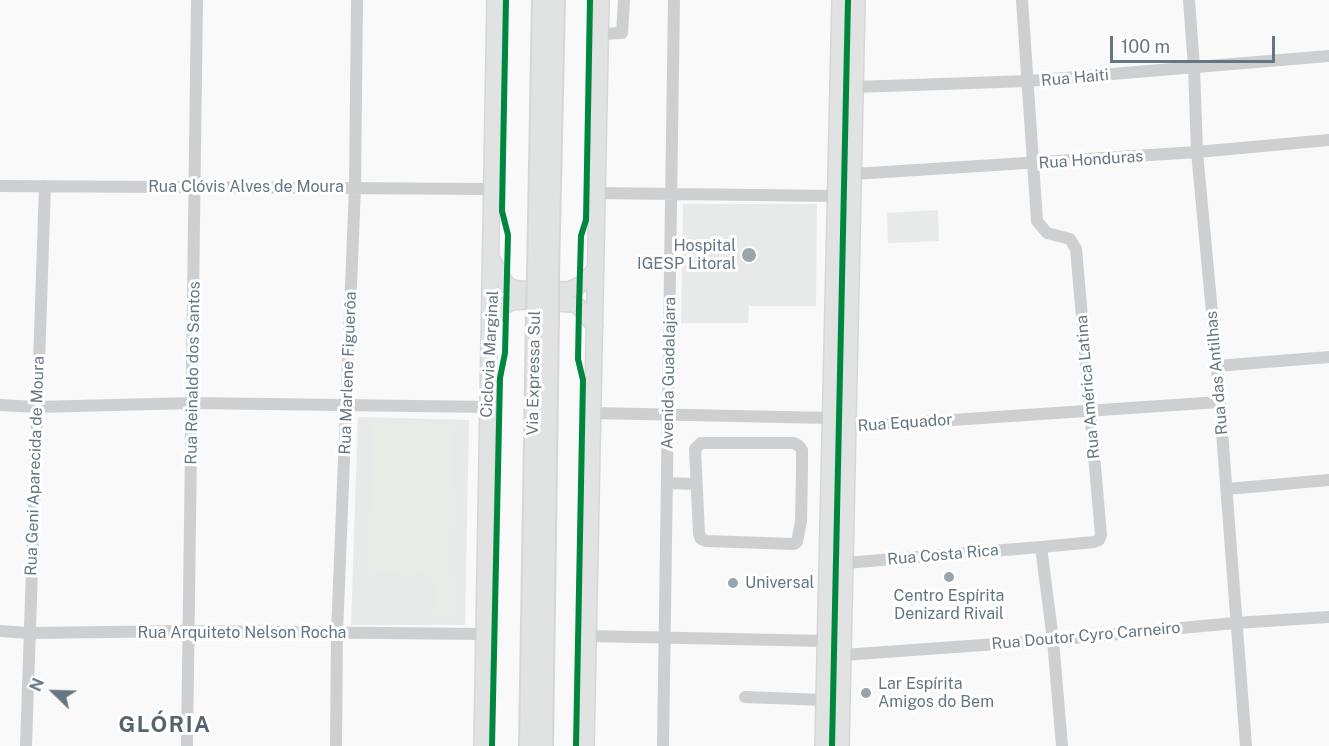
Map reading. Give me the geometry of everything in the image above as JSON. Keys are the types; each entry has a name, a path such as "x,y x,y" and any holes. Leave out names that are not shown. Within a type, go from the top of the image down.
{"highway":[{"name":"Via Expressa Sul","path":"541,0 543,275"},
{"name":"Via Expressa Sul","path":"528,746 543,275 556,0"},
{"name":"Via Expressa Sul","path":"542,317 544,746"}],"main road":[{"path":"482,746 495,0"},
{"path":"586,746 601,0"},
{"path":"824,746 840,0"},
{"path":"841,746 857,0"},
{"path":"491,258 507,285 517,289 569,290 580,285 596,269"},
{"path":"490,324 507,304 531,302 573,304 579,307 595,326"}],"street":[{"name":"Rua Reinaldo dos Santos","path":"187,746 197,0"},
{"name":"Rua Marlene Figuerôa","path":"336,746 337,633 355,187 357,0"},
{"path":"600,34 622,33 624,0"},
{"name":"Avenida Guadalajara","path":"663,746 674,0"},
{"name":"Rua América Latina","path":"1022,0 1037,221 1047,233 1066,238 1075,245 1101,535 1099,540 1094,542 1041,547"},
{"name":"Rua das Antilhas","path":"1189,0 1197,153 1217,366 1246,746"},
{"name":"Rua Haiti","path":"855,87 1029,81 1329,56"},
{"name":"Rua Honduras","path":"854,174 1197,153 1329,140"},
{"name":"Rua Clóvis Alves de Moura","path":"0,186 492,189"},
{"name":"Rua Geni Aparecida de Moura","path":"26,746 45,186"},
{"path":"597,194 835,195"},
{"path":"1217,366 1329,357"},
{"name":"Rua Equador","path":"593,413 830,418 848,427 1219,402"},
{"path":"0,405 37,407 192,403 489,407"},
{"path":"701,443 794,443 802,450 801,520 797,542 794,544 728,542 701,539 696,484 695,449 701,443"},
{"path":"1227,489 1329,480"},
{"path":"667,483 696,484"},
{"path":"1041,547 1053,640 1062,746"},
{"name":"Rua Costa Rica","path":"845,563 1041,547"},
{"name":"Rua Doutor Cyro Carneiro","path":"843,655 1329,617"},
{"name":"Rua Arquiteto Nelson Rocha","path":"0,631 29,633 188,631 484,634"},
{"path":"588,636 826,640 843,655"},
{"path":"745,697 824,700"}],"shaded area":[{"name":"Hospital IGESP Litoral","path":"683,204 817,204 816,306 749,306 748,323 681,323"},
{"path":"938,210 939,241 888,243 887,213"},
{"path":"358,417 469,420 465,625 351,625"},
{"path":"373,423 452,426 449,574 368,572"},
{"path":"435,578 451,578 450,615 434,615"}],"cycle path":[{"name":"Ciclovia Marginal","path":"492,746 500,378 505,353 508,235 502,211 506,0"},
{"path":"576,746 583,380 578,359 581,236 586,220 590,0"},
{"path":"832,746 848,0"}],"place":[{"name":"Hospital IGESP Litoral","path":"749,255"},
{"name":"Centro Espírita Denizard Rivail","path":"949,577"},
{"name":"Universal","path":"733,583"},
{"name":"Lar Espírita Amigos do Bem","path":"866,693"}],"district":[{"name":"GLÓRIA","path":"165,725"}]}
